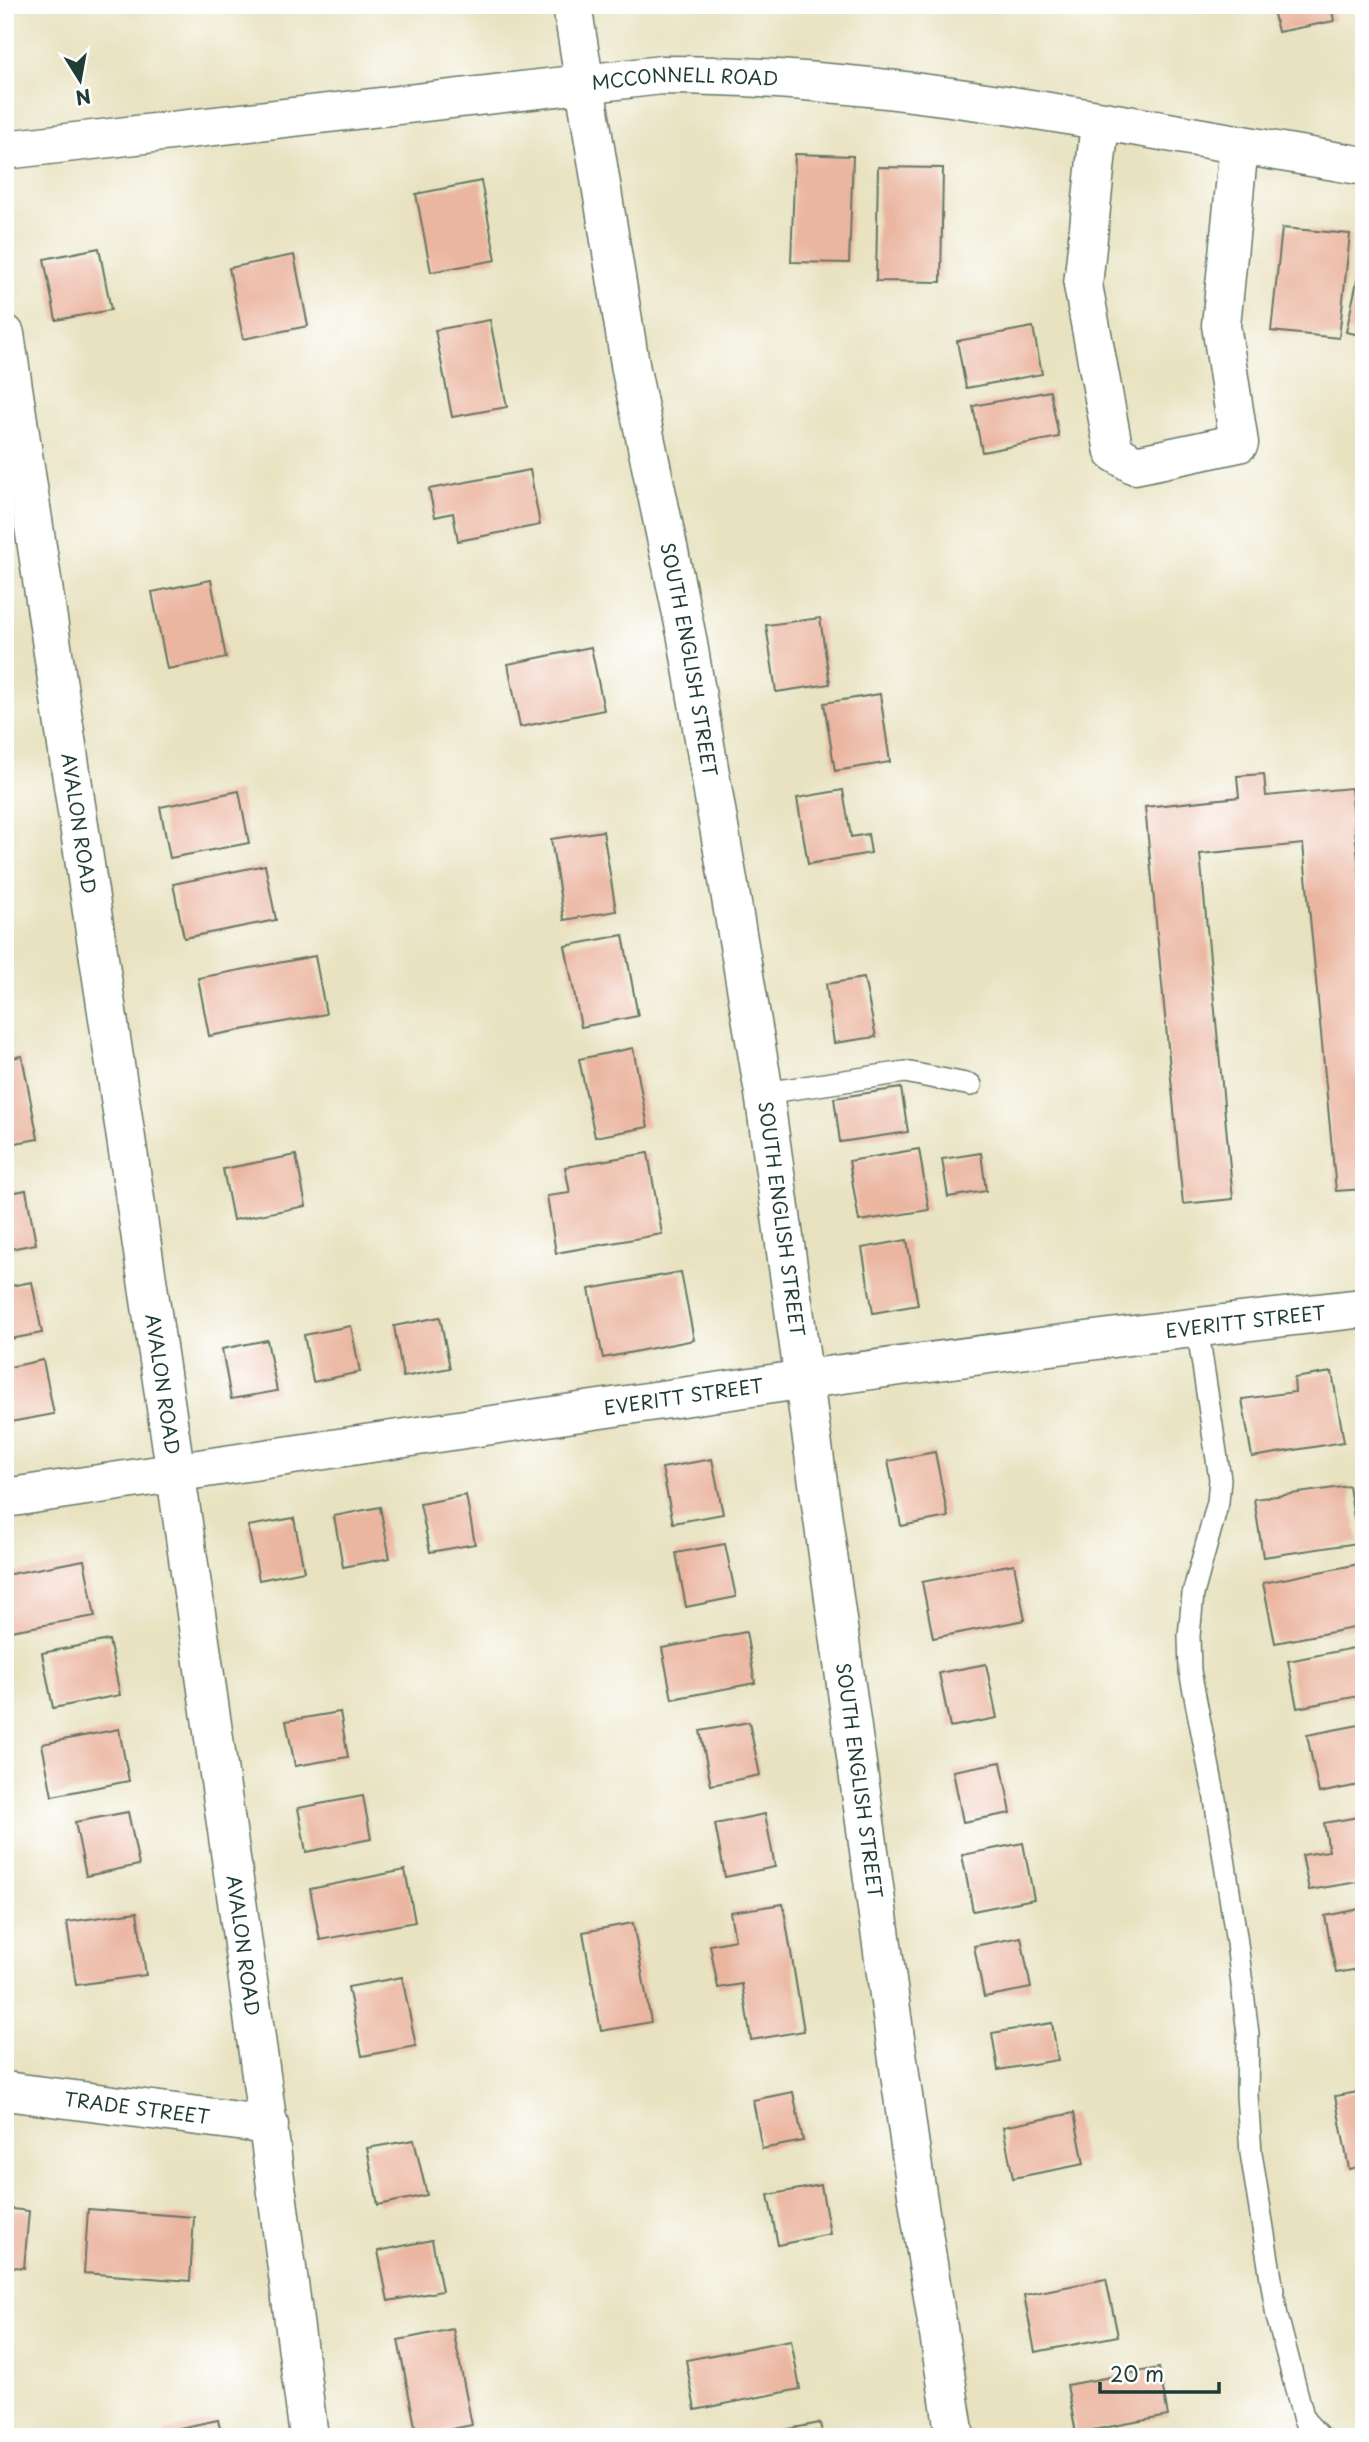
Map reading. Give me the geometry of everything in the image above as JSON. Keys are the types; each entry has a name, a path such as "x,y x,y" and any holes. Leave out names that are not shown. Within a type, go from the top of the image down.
{"street":[{"name":"SOUTH ENGLISH STREET","path":"572,5 631,370 687,638 764,1093 806,1379 913,2168 955,2437"},
{"name":"MCCONNELL ROAD","path":"5,150 662,75 817,80 1100,122 1364,166"},
{"path":"1100,122 1083,285 1114,452 1135,466 1239,443 1221,325 1240,146"},
{"name":"AVALON ROAD","path":"5,334 175,1473 269,2126 309,2437"},
{"name":"EVERITT STREET","path":"5,1498 806,1379 1197,1326 1364,1308"},
{"name":"TRADE STREET","path":"5,2091 269,2126"}],"lane":[{"path":"764,1093 905,1072 971,1085"},
{"path":"1197,1326 1220,1479 1218,1502 1194,1594 1189,1636 1190,1671 1215,1799 1237,1943 1248,2034 1247,2095 1251,2153 1277,2316 1304,2420 1320,2437"}],"building":[{"path":"1121,5 1218,5 1218,10 1122,13"},
{"path":"1272,5 1331,5 1334,21 1278,32"},
{"path":"795,154 853,156 849,263 791,262"},
{"path":"878,167 943,168 941,282 876,281"},
{"path":"481,181 496,260 431,272 416,194"},
{"path":"1282,228 1350,234 1339,338 1271,331"},
{"path":"99,248 111,310 56,320 44,259"},
{"path":"1364,254 1364,336 1346,332"},
{"path":"294,255 308,326 243,339 229,268"},
{"path":"490,320 507,407 452,417 435,330"},
{"path":"1033,327 1042,374 966,388 957,341"},
{"path":"1050,391 1059,437 982,452 973,406"},
{"path":"530,470 540,525 458,541 453,513 435,517 429,489"},
{"path":"211,580 226,658 167,669 152,592"},
{"path":"820,618 830,684 776,692 766,625"},
{"path":"591,647 604,710 520,727 508,664"},
{"path":"880,694 890,762 835,771 824,703"},
{"path":"1264,774 1266,796 1351,788 1364,922 1364,1189 1336,1191 1303,844 1200,854 1233,1199 1183,1204 1145,807 1239,797 1237,776"},
{"path":"843,790 851,837 868,834 871,853 808,864 797,798"},
{"path":"239,791 249,843 170,858 160,807"},
{"path":"603,831 616,911 564,920 551,839"},
{"path":"265,865 276,920 184,938 173,884"},
{"path":"623,935 638,1016 581,1027 565,946"},
{"path":"315,956 326,1014 209,1036 198,978"},
{"path":"864,978 876,1037 834,1043 826,984"},
{"path":"633,1048 648,1127 595,1137 579,1059"},
{"path":"22,1056 38,1139 5,1145 5,1059"},
{"path":"901,1088 908,1132 840,1142 834,1098"},
{"path":"919,1149 929,1210 859,1221 849,1161"},
{"path":"648,1153 662,1234 556,1253 547,1196 570,1193 565,1167"},
{"path":"981,1153 986,1191 948,1197 942,1159"},
{"path":"296,1155 306,1206 233,1220 223,1169"},
{"path":"26,1190 36,1244 5,1250 5,1194"},
{"path":"907,1240 918,1305 873,1313 862,1248"},
{"path":"681,1272 694,1340 603,1358 589,1289"},
{"path":"32,1282 42,1333 5,1340 5,1287"},
{"path":"440,1317 450,1368 403,1377 394,1326"},
{"path":"351,1326 360,1372 313,1382 304,1335"},
{"path":"267,1340 277,1391 231,1399 222,1349"},
{"path":"43,1360 54,1414 5,1423 5,1368"},
{"path":"1332,1372 1344,1442 1252,1457 1242,1399 1295,1392 1294,1378"},
{"path":"935,1452 948,1517 901,1526 888,1461"},
{"path":"712,1459 723,1514 673,1523 662,1468"},
{"path":"1349,1486 1358,1543 1263,1557 1254,1499"},
{"path":"466,1495 475,1544 430,1552 420,1504"},
{"path":"380,1507 390,1558 343,1567 334,1516"},
{"path":"294,1518 304,1571 259,1580 248,1526"},
{"path":"725,1544 736,1597 686,1607 676,1553"},
{"path":"84,1560 95,1616 5,1632 5,1575"},
{"path":"1364,1563 1364,1626 1275,1643 1263,1583"},
{"path":"1014,1564 1025,1620 933,1638 922,1582"},
{"path":"746,1632 755,1683 672,1699 662,1648"},
{"path":"109,1640 120,1695 53,1708 42,1653"},
{"path":"1364,1646 1364,1695 1297,1708 1288,1661"},
{"path":"986,1664 997,1718 950,1727 939,1673"},
{"path":"340,1712 348,1757 295,1766 286,1721"},
{"path":"749,1722 760,1775 711,1785 700,1731"},
{"path":"1364,1724 1364,1784 1319,1793 1307,1735"},
{"path":"119,1729 129,1781 52,1796 42,1744"},
{"path":"1001,1762 1011,1813 963,1822 953,1771"},
{"path":"363,1796 371,1839 306,1852 298,1808"},
{"path":"128,1812 139,1865 86,1876 75,1822"},
{"path":"765,1814 775,1867 725,1877 715,1824"},
{"path":"1364,1816 1364,1881 1309,1890 1302,1855 1329,1851 1324,1823"},
{"path":"1023,1843 1034,1899 973,1911 962,1855"},
{"path":"405,1870 415,1922 320,1940 310,1889"},
{"path":"783,1904 804,2031 751,2040 742,1984 718,1988 710,1945 735,1940 730,1912"},
{"path":"1364,1908 1364,1968 1336,1973 1325,1916"},
{"path":"137,1912 146,1975 76,1985 67,1922"},
{"path":"633,1923 651,2022 601,2031 583,1932"},
{"path":"1021,1937 1031,1988 984,1997 974,1946"},
{"path":"402,1977 416,2046 362,2056 348,1987"},
{"path":"1052,2023 1058,2060 998,2070 992,2033"},
{"path":"1364,2091 1364,2166 1349,2169 1335,2096"},
{"path":"793,2092 803,2141 762,2149 753,2100"},
{"path":"1074,2113 1084,2164 1013,2178 1003,2127"},
{"path":"414,2140 427,2195 378,2205 367,2148"},
{"path":"821,2185 830,2234 778,2245 768,2195"},
{"path":"5,2208 29,2211 24,2268 5,2266"},
{"path":"88,2209 194,2217 190,2281 84,2273"},
{"path":"432,2240 442,2291 388,2301 378,2251"},
{"path":"1106,2279 1118,2336 1035,2352 1024,2295"},
{"path":"453,2329 472,2425 417,2436 398,2340"},
{"path":"791,2340 800,2389 695,2410 686,2360"},
{"path":"1159,2368 1168,2416 1076,2433 1067,2385"},
{"path":"218,2420 222,2437 166,2437 165,2431"},
{"path":"820,2423 823,2437 757,2437 757,2435"}]}
